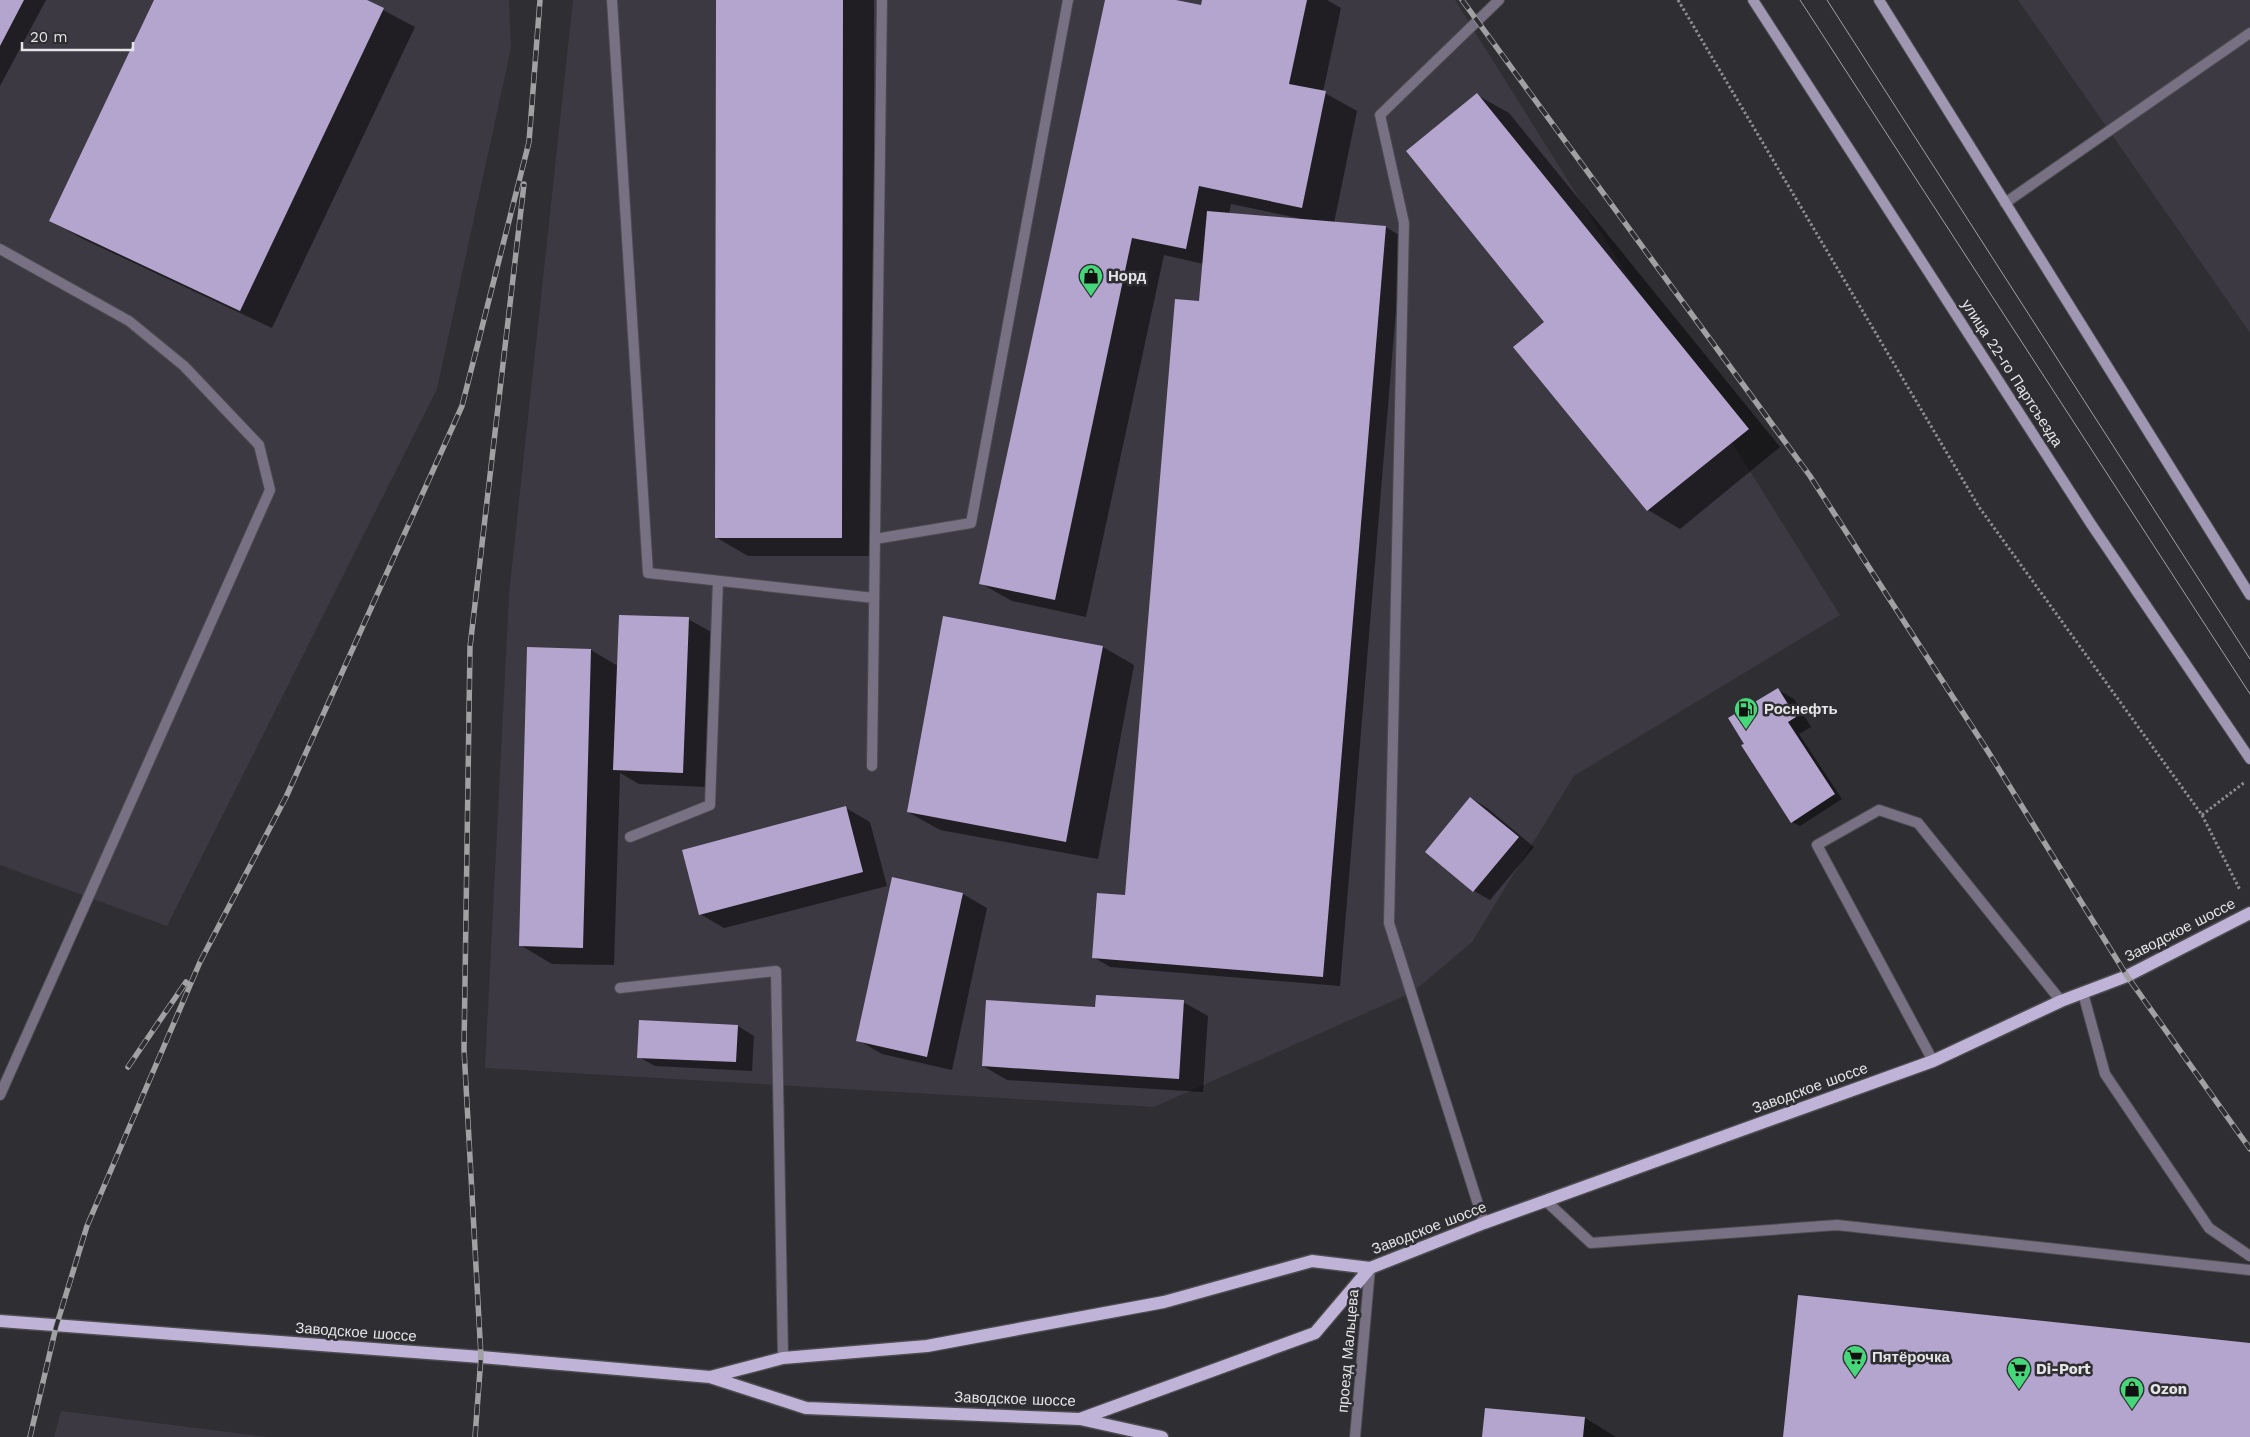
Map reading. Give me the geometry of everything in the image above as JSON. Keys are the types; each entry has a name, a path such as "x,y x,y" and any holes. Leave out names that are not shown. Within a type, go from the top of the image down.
{"main road":[{"name":"улица 22-го Партсъезда","path":"1754,0 2091,524 2250,759"},
{"path":"1879,0 2250,595"},
{"name":"Заводское шоссе","path":"710,1377 783,1358 927,1346 1164,1302 1312,1262 1370,1268 1484,1224 1933,1061 2061,1001 2127,976 2250,913"},
{"name":"Заводское шоссе","path":"0,1321 481,1357 710,1377 806,1408 1080,1419 1315,1333 1370,1268"},
{"path":"1080,1419 1162,1437"}],"street":[{"path":"612,0 648,573 874,598"},
{"path":"872,766 882,0"},
{"path":"875,539 971,522 1068,0"},
{"path":"1484,1224 1389,923 1404,223 1380,115 1499,0"},
{"path":"2005,203 2250,33"},
{"path":"0,249 129,322 184,366 259,445 270,490 0,1095"},
{"path":"630,837 710,805 718,581"},
{"path":"1933,1061 1817,845 1879,810 1918,823 2061,1001"},
{"path":"620,988 776,971 783,1358"},
{"path":"2083,993 2105,1074 2210,1228 2250,1256"},
{"path":"1546,1202 1591,1243 1837,1225 2250,1270"},
{"name":"проезд Мальцева","path":"1355,1437 1370,1268"}],"path":[{"path":"1678,0 1979,507 2202,815 2241,892"},
{"path":"2202,815 2250,778"}],"shaded area":[{"path":"0,0 509,0 511,48 437,389 167,926 0,865"},
{"name":"Норд","path":"573,0 1455,0 1840,615 1574,776 1472,942 1413,992 1154,1107 485,1068 509,594"},
{"path":"2018,0 2250,0 2250,333"},
{"path":"61,1411 268,1437 54,1437"}],"building":[{"path":"0,0 24,0 0,46"},
{"path":"154,0 367,0 384,8 240,311 49,221"},
{"path":"716,0 843,0 842,538 715,538"},
{"path":"1105,0 1176,0 1201,5 1202,0 1307,0 1289,84 1326,91 1302,208 1199,186 1186,249 1132,238 1055,600 979,584"},
{"path":"1477,93 1749,429 1647,511 1513,347 1544,322 1406,151"},
{"name":"Норд","path":"1207,211 1386,226 1323,977 1092,958 1097,893 1125,895 1175,299 1199,301"},
{"path":"619,615 689,617 683,773 613,770"},
{"path":"943,616 1103,646 1066,842 907,812"},
{"path":"527,647 591,649 583,948 519,946"},
{"path":"1778,688 1796,717 1788,722 1835,794 1791,823 1741,745 1744,744 1728,718"},
{"path":"1470,797 1519,837 1473,892 1425,852"},
{"path":"846,806 863,872 699,915 682,850"},
{"path":"892,877 963,893 927,1057 856,1041"},
{"path":"1096,995 1184,1000 1179,1079 982,1066 986,1000 1095,1007"},
{"path":"639,1020 738,1025 736,1062 637,1058"},
{"name":"Di-Port","path":"1798,1295 2250,1343 2250,1437 1783,1437"},
{"path":"1485,1408 1585,1417 1583,1437 1482,1437"}],"tram line":[{"path":"1800,0 2250,694"},
{"path":"1827,0 2250,659"}],"railway":[{"path":"30,1437 56,1327 87,1226 200,962 286,797 462,406 529,142 540,0"},
{"path":"1462,0 1810,476 1989,753 2127,976 2250,1149"},
{"path":"475,1437 481,1357 464,1049 470,647 524,184"},
{"path":"128,1067 186,982"}],"place":[{"name":"Норд","path":"1091,297"},
{"name":"Роснефть","path":"1746,730"},
{"name":"Пятёрочка","path":"1855,1378"},
{"name":"Di-Port","path":"2019,1390"},
{"name":"Ozon","path":"2132,1410"}]}
